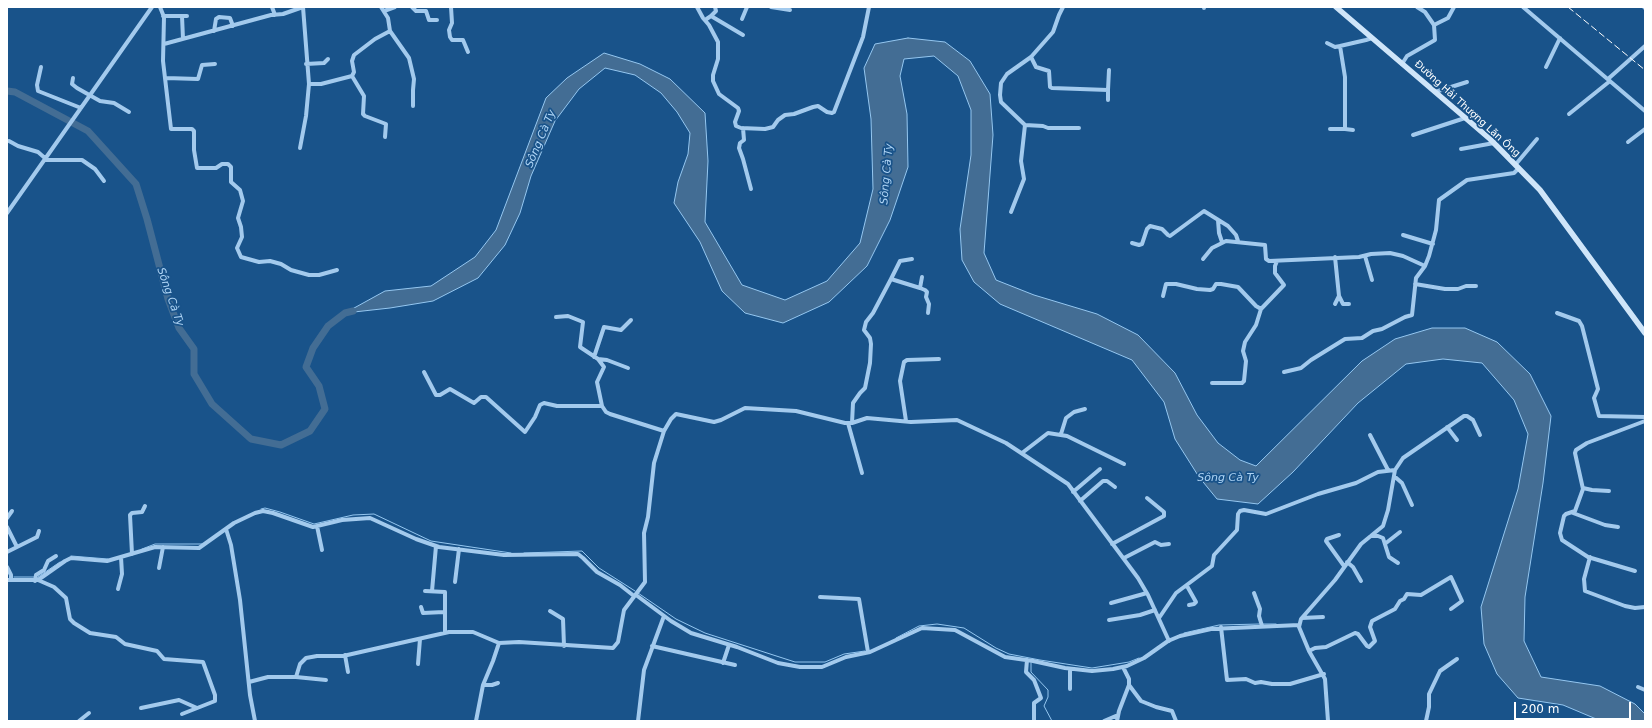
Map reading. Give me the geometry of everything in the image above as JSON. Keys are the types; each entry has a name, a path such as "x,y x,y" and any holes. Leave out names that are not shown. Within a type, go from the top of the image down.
{"street":[{"path":"7,213 152,7"},
{"path":"160,7 163,16 166,78 171,129 192,129 194,131 196,167 216,168 222,164 228,164 230,167 231,182 240,190 243,201 238,218 242,227 242,237 237,248 241,257 256,261 270,261 281,264 294,272 310,275 320,275 337,270"},
{"path":"272,7 275,15"},
{"path":"164,44 303,7 306,64 308,69 309,84 306,116 300,148"},
{"path":"382,7 389,20 390,31 409,58 414,79 412,90 413,106"},
{"path":"384,11 395,7"},
{"path":"412,7 416,11 426,11 429,20 437,20"},
{"path":"452,7 452,23 449,30 450,37 452,40 463,40 468,52"},
{"path":"697,7 718,42 718,59 713,75 715,85 719,94 738,108 739,112 735,124 739,128 770,128 785,115 794,114 818,106 827,112 833,113 863,37 869,7"},
{"path":"705,20 716,11 715,7"},
{"path":"742,19 746,7"},
{"path":"772,7 790,10"},
{"path":"1063,7 1053,32 1031,57 1003,78 1000,98 1003,104 1025,125 1043,126 1048,128 1079,128"},
{"name":"Đường Hải Thượng Lãn Ông","path":"1336,7 1494,143 1518,166 1548,198 1645,333"},
{"path":"1402,64 1406,56 1436,40 1434,25 1425,12 1417,7"},
{"path":"1434,25 1448,18 1454,7"},
{"path":"1523,7 1645,111"},
{"path":"163,16 185,16 183,39"},
{"path":"711,16 744,35"},
{"path":"214,31 216,19 219,17 230,18 233,26"},
{"path":"385,137 386,124 363,114 364,96 352,76 354,72 352,61 354,54 375,39 390,31"},
{"path":"1327,43 1335,47 1372,38"},
{"path":"1546,67 1560,38"},
{"path":"1340,46 1345,77 1345,129"},
{"path":"1569,114 1609,80 1645,46"},
{"path":"1031,57 1036,67 1049,71 1050,87 1052,88 1108,90"},
{"path":"306,64 324,63 328,59"},
{"path":"166,78 198,79 202,65 215,64"},
{"path":"40,67 38,91 80,109"},
{"path":"1108,100 1109,70"},
{"path":"309,84 325,83 352,76"},
{"path":"73,78 72,84 89,96 100,101 114,103 129,112"},
{"path":"1435,92 1467,82"},
{"path":"1413,134 1465,118"},
{"path":"1011,212 1024,179 1021,161 1025,125"},
{"path":"743,128 744,140 740,143 739,148 744,159 751,189"},
{"path":"1330,129 1353,130"},
{"path":"1628,142 1645,129"},
{"path":"1284,372 1301,368 1344,339 1362,338 1405,317 1412,316 1414,313 1416,276 1425,266 1433,244 1437,225 1438,202 1440,199 1466,180 1514,173 1537,139"},
{"path":"9,141 18,146 40,153 45,160"},
{"path":"1461,149 1494,143"},
{"path":"45,160 82,160 95,170 104,180"},
{"path":"1132,243 1142,244 1147,229 1150,226 1162,228 1170,236 1204,211 1228,226 1236,235 1238,242"},
{"path":"1218,220 1219,233 1222,242"},
{"path":"1403,235 1433,244"},
{"path":"1203,259 1209,251 1222,242 1238,242 1265,245 1267,261 1365,256 1371,254 1393,254 1408,258 1425,266"},
{"path":"1365,256 1372,280"},
{"path":"1335,257 1339,296 1343,304 1349,304"},
{"path":"862,473 850,423 853,403 865,388 870,364 870,338 864,332 864,326 900,261 912,259"},
{"path":"1212,383 1243,382 1246,361 1244,347 1256,325 1261,309 1284,285 1274,273 1277,261"},
{"path":"920,288 922,277"},
{"path":"891,279 920,288 927,292 926,297 929,304 928,313"},
{"path":"1163,296 1166,284 1176,284 1197,289 1210,290 1213,289 1216,284 1221,284 1238,287 1256,306 1261,309"},
{"path":"1415,284 1445,289 1458,289 1466,286 1476,286"},
{"path":"1335,304 1339,296"},
{"path":"1557,313 1578,321 1582,326 1598,389 1594,398 1599,416 1645,417"},
{"path":"556,317 567,316 583,321 584,324 580,347 596,358 604,367 598,380 602,406 610,414 664,430"},
{"path":"596,358 604,327 621,330 631,320"},
{"path":"596,358 607,360 628,368"},
{"path":"906,421 900,388 904,362 907,360 939,359"},
{"path":"424,372 436,395 440,395 450,389 474,403 481,398 486,397 525,432 542,404 545,403 557,406 602,406"},
{"path":"296,677 300,664 306,658 345,655 420,639 445,632 473,632 499,643 519,642 613,648 618,642 623,612 645,582 644,533 648,517 654,463 664,430 676,414 714,422 746,408 796,411 820,418 850,423 868,418 906,421 959,421 1006,443 1064,481 1124,558 1147,593 1168,639"},
{"path":"1061,434 1066,418 1074,412 1086,409"},
{"path":"1328,721 1327,690 1324,674 1309,651 1299,625 1302,618 1332,584 1361,544 1385,522 1395,470 1406,456 1462,417 1467,416 1473,420 1480,435"},
{"path":"1572,513 1575,511 1583,488 1575,453 1576,450 1587,443 1645,421"},
{"path":"1447,427 1457,440"},
{"path":"1022,453 1047,433 1061,434 1124,464"},
{"path":"1370,435 1388,470"},
{"path":"1073,492 1100,469"},
{"path":"1158,618 1174,594 1187,586 1212,566 1214,555 1237,530 1238,514 1240,510 1266,514 1318,494 1356,483 1375,473 1395,470"},
{"path":"1394,476 1402,483 1412,505"},
{"path":"1080,501 1105,480 1115,487"},
{"path":"1583,488 1609,491"},
{"path":"1112,544 1164,516 1164,512 1147,498"},
{"path":"131,551 130,515 132,513 142,512 145,506"},
{"path":"7,518 12,511"},
{"path":"35,579 71,558 107,561 121,557 131,551 155,547 199,548 226,528 248,516 263,511 311,526 342,520 367,518 436,546 504,555 578,554 597,572 620,585 691,633 778,663 800,667 822,667 848,656 889,644 921,628 948,629 962,633 1003,656 1070,669 1092,671 1123,667 1142,660 1168,639 1187,634 1221,627 1299,625"},
{"path":"1618,527 1605,525 1572,513 1564,516 1560,533 1561,539 1590,558 1636,571"},
{"path":"317,526 322,550"},
{"path":"7,527 17,547"},
{"path":"226,528 234,561 240,600 250,698 255,721"},
{"path":"7,552 37,538 39,531"},
{"path":"1386,543 1400,532"},
{"path":"1339,535 1327,539 1326,541 1344,566"},
{"path":"1371,536 1381,537 1386,543 1389,558 1398,563"},
{"path":"1124,558 1155,542 1162,545 1169,544"},
{"path":"432,591 436,546"},
{"path":"159,568 163,547"},
{"path":"455,582 459,549"},
{"path":"35,579 44,570 48,560 56,556"},
{"path":"118,589 122,574 121,557"},
{"path":"1590,558 1584,579 1585,591 1625,606 1635,608 1645,607"},
{"path":"1347,562 1353,567 1361,581"},
{"path":"7,567 11,575 9,580 35,579 54,587 66,598 70,619 74,624 90,633 116,637 125,644 157,651 164,659 202,662 216,700 213,703 182,714"},
{"path":"1309,651 1315,648 1326,647 1355,633 1358,634 1369,647 1375,641 1370,627 1371,623 1394,609 1407,594 1421,595 1451,577 1462,601 1451,609"},
{"path":"1187,586 1195,600 1194,604 1189,605"},
{"path":"425,591 445,592 445,632"},
{"path":"1111,603 1147,593"},
{"path":"1254,593 1260,611 1259,616 1262,626"},
{"path":"820,597 860,599 867,650"},
{"path":"421,607 423,613 444,612"},
{"path":"1109,620 1140,615 1155,610"},
{"path":"550,611 563,619 564,646"},
{"path":"638,721 644,670 664,616"},
{"path":"1302,618 1322,617"},
{"path":"1221,627 1227,680 1246,679 1255,683 1290,684 1324,674"},
{"path":"418,664 420,639"},
{"path":"476,721 483,685 494,661 499,643"},
{"path":"723,663 729,645"},
{"path":"652,646 735,665"},
{"path":"345,655 348,672"},
{"path":"1426,721 1429,705 1429,694 1440,671 1456,659"},
{"path":"1027,660 1026,672 1034,680 1041,698 1034,703 1034,721"},
{"path":"1117,721 1129,684 1128,676 1123,667"},
{"path":"1070,669 1070,689"},
{"path":"249,682 273,677 296,677 326,680"},
{"path":"483,685 498,683"},
{"path":"1129,684 1141,700 1156,707 1172,711 1176,721"},
{"path":"1638,687 1645,690"},
{"path":"140,708 179,700 198,709"},
{"path":"79,721 89,713"},
{"path":"1104,721 1118,715"}],"water":[{"name":"Sông Cà Ty","path":"908,38 945,42 970,61 990,94 993,135 984,253 996,280 1034,295 1097,314 1138,335 1175,373 1197,415 1218,443 1240,460 1256,466 1362,361 1395,339 1432,328 1465,328 1497,342 1530,374 1551,416 1543,483 1525,597 1524,641 1541,677 1600,686 1635,704 1645,714 1645,721 1601,721 1563,705 1518,698 1497,674 1484,644 1481,607 1518,489 1528,434 1514,400 1482,363 1443,359 1406,364 1358,403 1293,472 1258,504 1217,499 1199,477 1175,439 1164,402 1132,360 1000,304 974,282 962,260 960,229 971,155 971,110 958,76 934,56 904,59 900,76 907,114 908,167 890,220 867,266 829,302 783,323 745,313 722,291 700,242 674,203 678,182 688,154 690,133 677,112 661,93 635,75 605,68 579,89 555,121 531,176 520,213 505,245 478,278 433,301 345,313 385,291 431,286 475,257 496,230 546,98 567,78 604,53 640,64 670,79 705,113 708,161 705,222 742,285 785,300 827,281 860,243 873,189 871,119 864,68 875,44"}],"waterway":[{"name":"Sông Cà Ty","path":"7,91 15,92 88,131 136,184 147,219 168,299 179,328 194,349 194,374 212,404 251,439 281,445 310,431 325,409 319,386 306,367 313,348 328,326 345,313 353,311"},
{"path":"261,509 265,508 280,512 314,524 353,515 374,514 431,541 511,553"},
{"path":"142,549 155,544 202,544"},
{"path":"524,553 582,551 599,568 635,591"},
{"path":"71,556 108,559"},
{"path":"38,577 60,562"},
{"path":"14,577 34,577"},
{"path":"638,593 676,619 705,633 795,662 825,662 844,654 865,651"},
{"path":"896,638 919,626 937,624 964,628 996,648 1009,654 1040,660 1092,668 1129,662 1139,658"},
{"path":"1184,633 1219,625 1260,624"},
{"path":"1263,624 1276,624"},
{"path":"1031,663 1031,672 1048,690 1048,697 1044,706 1052,721"}],"railway":[{"path":"1568,7 1645,70"}]}
